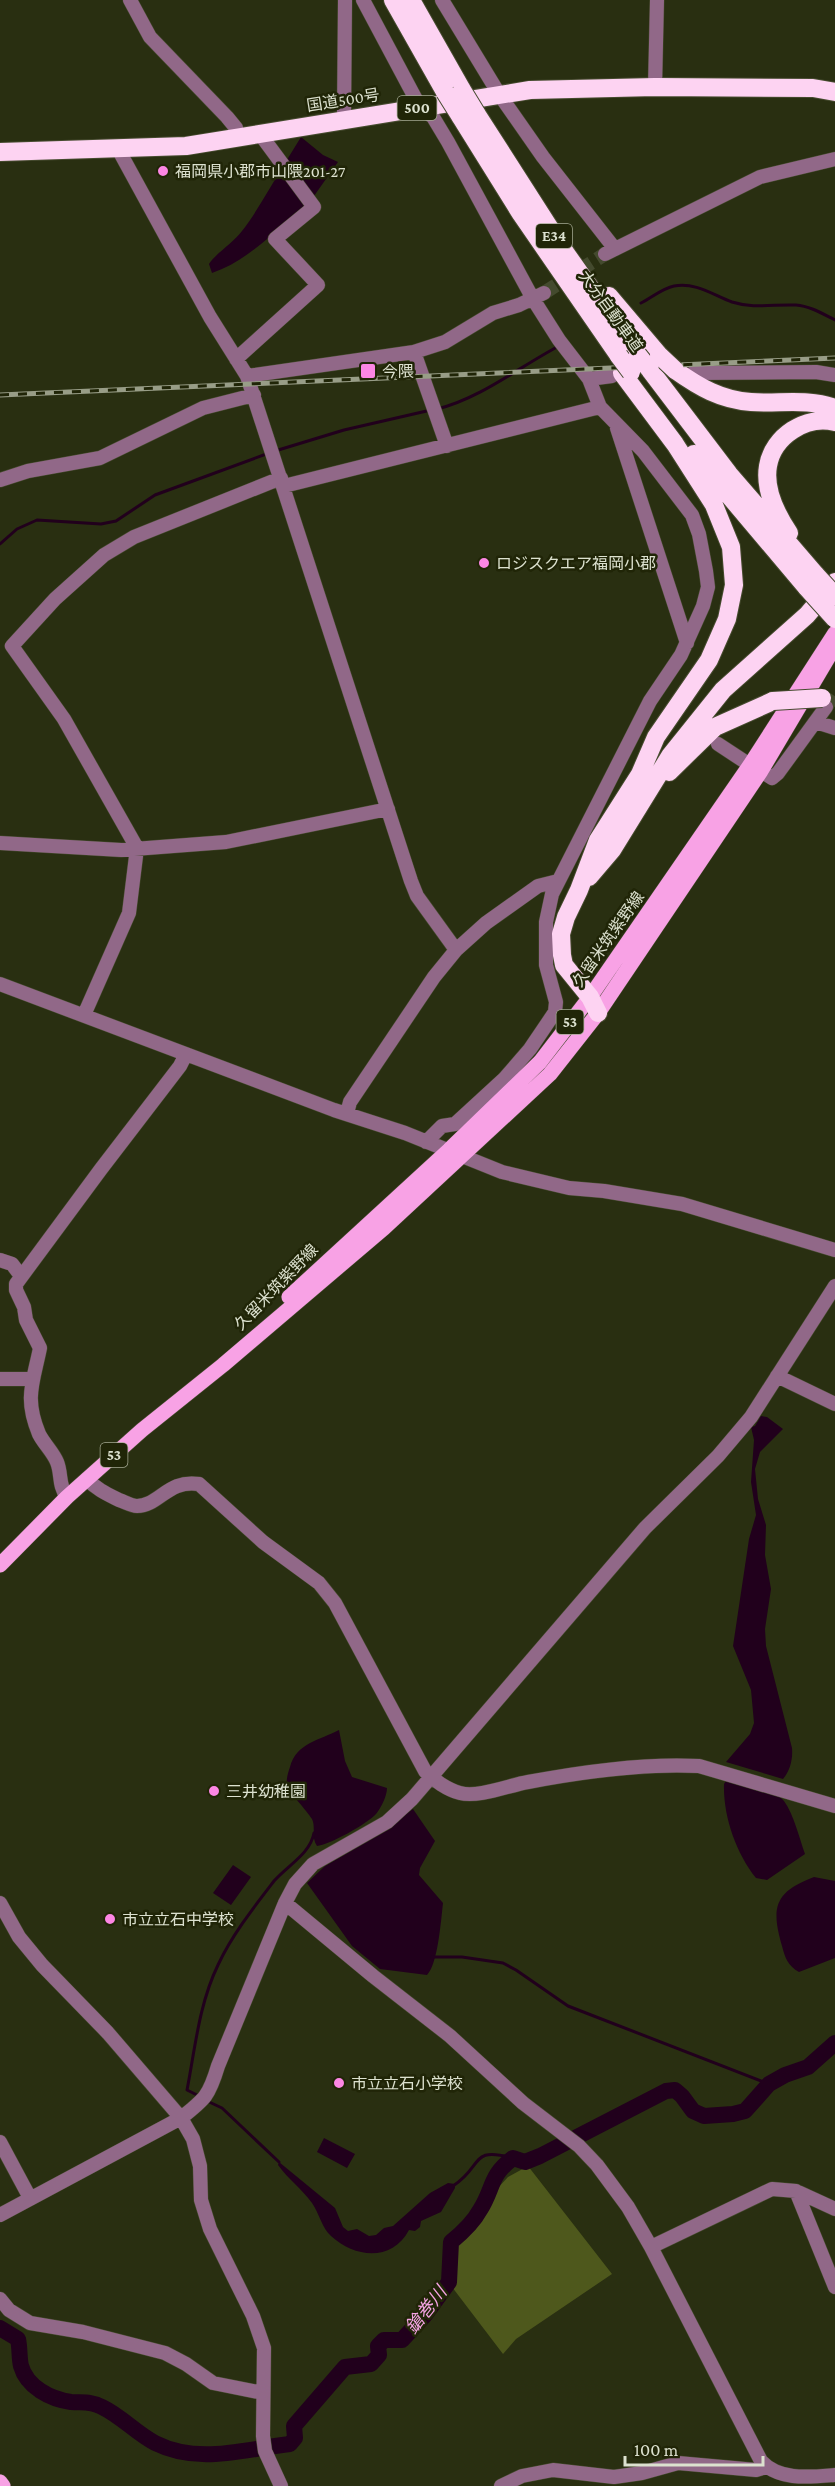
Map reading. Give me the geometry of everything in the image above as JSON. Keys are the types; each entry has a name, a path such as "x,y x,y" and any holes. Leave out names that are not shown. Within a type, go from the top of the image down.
{"highway":[{"name":"大分自動車道","path":"393,0 454,91 553,262 622,365 717,484 811,582 835,596"},
{"name":"大分自動車道","path":"411,0 454,91"},
{"name":"国道500号","path":"0,152 186,146 499,94 562,88 813,88 835,92"},
{"name":"大分自動車道","path":"468,115 498,148 567,255 622,365"},
{"path":"498,148 654,363 675,369 702,389 723,397 751,402 784,402 835,408"},
{"name":"大分自動車道","path":"622,365 654,363 729,474 811,582 835,619"},
{"path":"622,365 714,505 731,547 734,585 727,620 709,660 656,737 648,778"},
{"path":"811,582 770,495 768,466 779,442 799,425 822,419 835,422"},
{"path":"594,1005 564,965 561,934 598,840 724,678 800,610 835,568"},
{"path":"648,778 670,756 723,690 807,615 835,582"},
{"path":"648,778 716,727 773,701 828,702"}],"main road":[{"name":"久留米筑紫野線","path":"756,768 835,633"},
{"name":"久留米筑紫野線","path":"0,1564 67,1497 142,1430 236,1354 384,1228 456,1154 550,1074 594,1005 756,768 835,646"}],"street":[{"path":"130,0 150,37 236,128 238,137"},
{"path":"344,119 345,0"},
{"path":"363,0 420,107 433,117 438,125 539,296 563,345 589,379 600,407 616,426 643,451 692,515 699,534 708,587 703,606 687,642 650,701 552,894 546,922 546,965 555,1002 555,1012 530,1049 504,1079 460,1119 450,1127 442,1126 436,1130 426,1142"},
{"path":"442,0 499,94 610,252 760,177 835,159"},
{"path":"655,87 657,0"},
{"path":"236,359 318,285 275,238 314,207 260,134"},
{"path":"117,147 210,317 247,376 417,896 456,950"},
{"path":"247,376 414,352 445,342 493,313 539,296"},
{"path":"414,352 447,446"},
{"path":"589,379 622,365"},
{"path":"693,373 816,372 835,375"},
{"path":"0,480 28,471 100,458 203,408 254,395"},
{"path":"84,1015 129,913 137,848 64,719 12,646 55,599 104,555 134,537 282,482 447,446 600,407"},
{"path":"616,426 687,642"},
{"path":"650,701 668,709"},
{"path":"718,744 772,778 778,773 808,729 816,722 828,702"},
{"path":"816,722 835,728"},
{"path":"0,843 121,850 226,842 388,809"},
{"path":"347,1113 350,1102 434,977 456,950 486,924 538,886 558,881"},
{"path":"0,984 381,1124 502,1172 542,1182 682,1204 835,1250"},
{"path":"67,1497 59,1481 57,1463 40,1437 34,1420 31,1379 40,1348 26,1320 16,1284 180,1066 186,1054"},
{"path":"0,1260 12,1264 21,1276"},
{"path":"0,2215 181,2118 203,2102 210,2091 285,1903 295,1884 313,1864 387,1822 431,1777 645,1528 718,1456 751,1417 835,1286"},
{"path":"777,1376 835,1404"},
{"path":"0,1379 31,1379"},
{"path":"87,1479 109,1495 138,1506 146,1504 177,1485 187,1482 199,1484 263,1542 319,1583 335,1603 418,1759 431,1777 460,1793 475,1794 528,1782 676,1764 699,1766 835,1806"},
{"path":"0,1903 19,1936 42,1965 108,2033 181,2118 193,2139 198,2153 201,2200 210,2229 253,2316 264,2348 263,2436 265,2451 281,2486"},
{"path":"285,1903 450,2036 523,2103 579,2146 597,2165 628,2207 651,2247 760,2461 778,2474 808,2477 835,2475"},
{"path":"0,2142 30,2198"},
{"path":"651,2247 772,2189 796,2191 835,2209"},
{"path":"796,2191 835,2288"},
{"path":"0,2299 9,2310 30,2323 83,2332 165,2353 186,2364 213,2383 263,2393"},
{"path":"501,2486 522,2476 552,2470 614,2477 642,2473 678,2463 756,2470 766,2467"}],"green space":[{"path":"528,2166 612,2274 516,2339 503,2354 452,2287 454,2253 458,2242 475,2226 495,2191 508,2177"}],"shaded area":[{"path":"301,137 323,155 338,162 314,196 285,163"},
{"path":"281,170 306,205 250,253 212,273 209,264 242,231"},
{"path":"761,1416 767,1417 783,1429 760,1452 755,1469 758,1499 766,1525 765,1555 771,1589 765,1629 766,1646 792,1748 788,1772 783,1779 726,1762 750,1734 754,1723 751,1690 733,1646 749,1539 756,1515 751,1482 754,1440 751,1427 755,1426"},
{"path":"339,1730 345,1761 352,1777 387,1788 387,1791 380,1809 371,1818 339,1838 317,1846 314,1840 312,1819 288,1788 287,1776 293,1759 303,1747"},
{"path":"727,1779 758,1787 780,1797 788,1807 793,1819 805,1854 767,1880 756,1878 742,1857 732,1834 724,1796 724,1784"},
{"path":"413,1809 435,1841 420,1868 419,1875 443,1903 434,1961 427,1975 380,1969 352,1946 307,1883 325,1866 378,1835"},
{"path":"233,1865 251,1877 231,1905 213,1893"},
{"path":"814,1877 835,1881 835,1958 799,1972 784,1954 777,1911 783,1895"},
{"path":"324,2138 355,2154 347,2168 317,2152"},
{"path":"279,2162 335,2208 343,2227 348,2231 357,2229 369,2236 393,2226 430,2193 448,2183 455,2184 455,2188 441,2212 421,2221 420,2227 415,2231 409,2230 393,2248 383,2252 362,2252 351,2249 328,2233 312,2203 282,2170 278,2165"}],"waterway":[{"path":"641,303 670,287 682,285 704,290 740,304 801,306 835,320"},
{"path":"437,409 484,390 559,346"},
{"path":"275,451 344,430 431,410"},
{"path":"0,544 17,529 37,520 101,524 116,521 155,495 269,453"},
{"path":"199,2096 187,2090 202,2011 218,1965 251,1911 274,1881 308,1847 314,1833"},
{"path":"432,1957 462,1957 503,1963 568,2006 769,2084"},
{"name":"鎗巻川","path":"0,2328 18,2339 20,2363 24,2373 40,2391 71,2402 98,2405 155,2443 172,2450 222,2454 290,2444 295,2438 294,2426 345,2367 371,2364 379,2355 378,2346 384,2340 402,2340 425,2315 449,2282 451,2242 474,2219 496,2177 505,2164 513,2158 525,2162 540,2156 666,2091 675,2090 693,2111 704,2116 745,2111 769,2084 785,2075 808,2067 835,2043"},
{"path":"207,2101 222,2108 279,2162"},
{"path":"453,2186 463,2179 483,2156 489,2154 513,2158"}],"tunnel":[{"path":"544,293 605,254"},
{"path":"826,707 835,694"}],"railway":[{"path":"0,395 835,358"}],"place":[{"name":"福岡県小郡市山隈201-27","path":"163,171"},
{"name":"今隈","path":"368,371"},
{"name":"ロジスクエア福岡小郡","path":"484,563"},
{"name":"三井幼稚園","path":"214,1791"},
{"name":"市立立石中学校","path":"110,1919"},
{"name":"市立立石小学校","path":"339,2083"}]}
